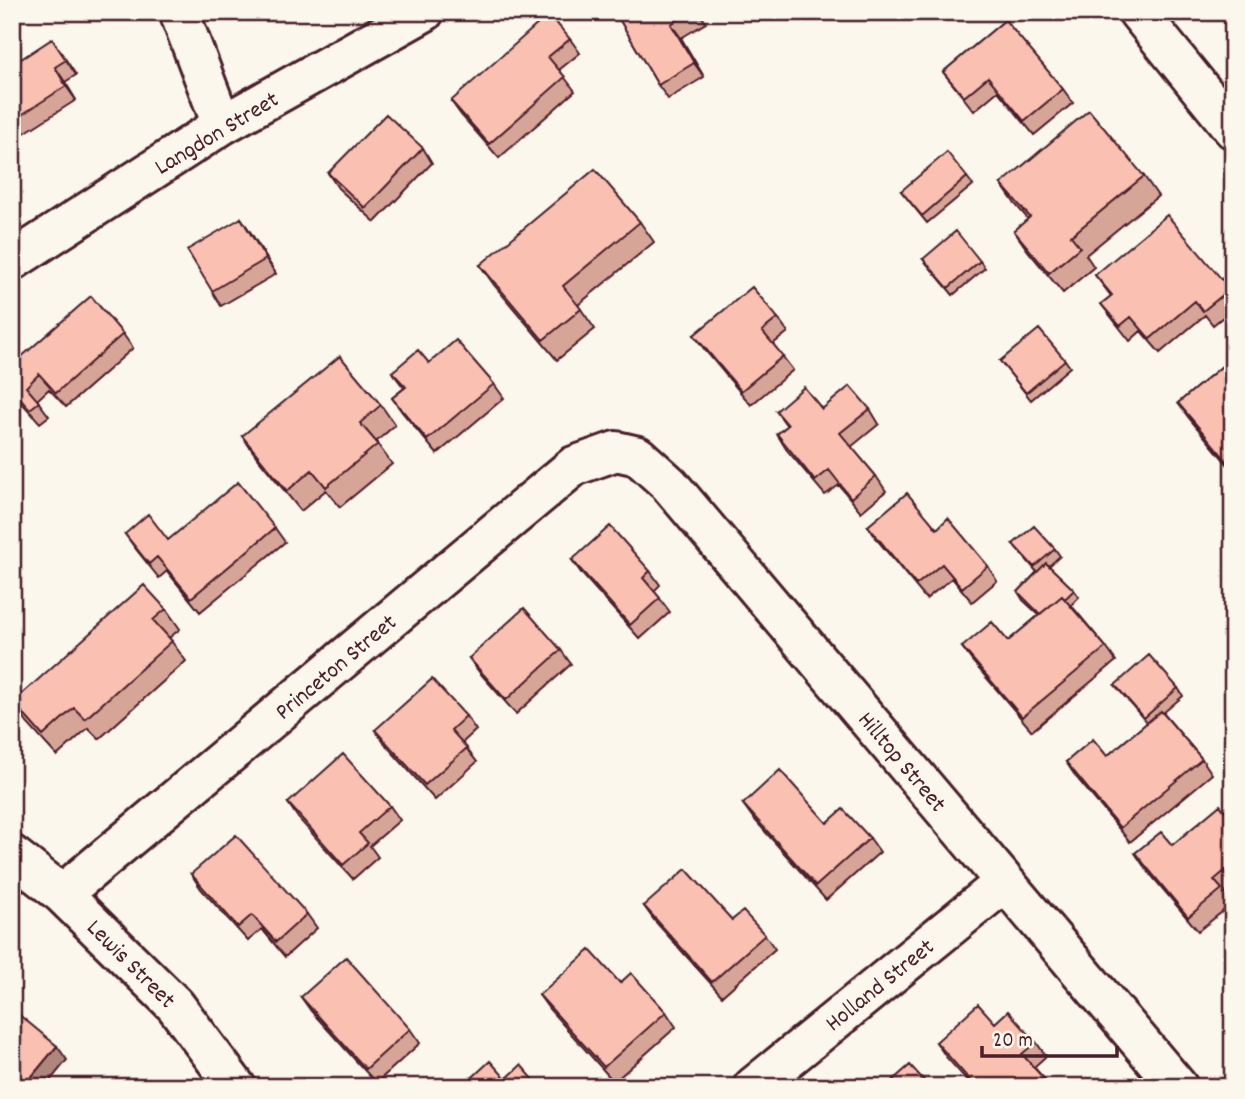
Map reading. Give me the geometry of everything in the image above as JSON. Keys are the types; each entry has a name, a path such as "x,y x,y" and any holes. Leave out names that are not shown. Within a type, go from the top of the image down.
{"street":[{"path":"179,12 222,125"},
{"name":"Langdon Street","path":"12,261 222,125 424,12"},
{"path":"1138,12 1233,129"},
{"name":"Hilltop Street","path":"616,451 638,456 669,484 1178,1087"},
{"name":"Princeton Street","path":"62,894 574,466 616,451"},
{"name":"Lewis Street","path":"12,855 62,894 175,1005 236,1087"},
{"name":"Holland Street","path":"753,1087 1005,882"}],"building":[{"path":"615,12 690,12 671,24 694,63 658,85"},
{"path":"549,14 570,39 548,57 565,77 489,144 451,101"},
{"path":"1005,20 1063,89 1024,121 988,77 964,97 943,72"},
{"path":"52,39 66,60 55,67 66,86 12,121 12,65"},
{"path":"1089,110 1144,176 1071,236 1080,247 1049,273 1014,231 1030,217 1001,184"},
{"path":"386,114 423,148 365,208 328,173"},
{"path":"947,152 967,177 922,216 901,191"},
{"path":"595,169 640,222 563,286 581,309 543,340 480,265"},
{"path":"1167,215 1230,289 1203,311 1195,301 1150,339 1131,317 1120,326 1101,304 1112,295 1095,275"},
{"path":"241,218 266,259 212,291 187,250"},
{"path":"956,231 980,261 948,288 923,259"},
{"path":"752,287 778,318 762,331 783,356 741,391 694,335"},
{"path":"91,296 123,334 56,393 39,374 26,387 39,402 30,409 12,389 12,365"},
{"path":"1039,329 1065,360 1026,393 1000,361"},
{"path":"456,340 494,384 427,440 392,398 406,387 392,372 418,350 429,363"},
{"path":"340,356 381,405 360,423 378,444 326,487 312,470 287,491 242,436"},
{"path":"1233,357 1233,466 1232,467 1178,403"},
{"path":"850,386 870,409 840,433 876,476 851,498 829,470 815,481 777,434 788,425 776,411 804,387 822,409"},
{"path":"238,482 275,528 191,598 157,557 149,564 125,534 148,514 168,540"},
{"path":"907,493 937,529 948,518 988,566 962,588 942,564 916,585 868,526"},
{"path":"610,526 650,571 643,578 660,598 630,625 572,560"},
{"path":"1034,526 1055,549 1034,567 1013,544"},
{"path":"1046,563 1074,590 1065,599 1062,596 1040,614 1018,592"},
{"path":"144,585 166,609 153,620 172,641 85,719 74,708 43,736 13,702"},
{"path":"1062,596 1106,647 1022,717 962,647 992,622 1008,641"},
{"path":"524,608 561,650 506,700 469,658"},
{"path":"1149,655 1178,688 1144,718 1115,685"},
{"path":"432,679 466,716 451,730 467,748 425,785 375,730"},
{"path":"1161,711 1202,759 1120,828 1066,762 1093,739 1107,756"},
{"path":"343,754 390,806 359,833 368,843 343,865 288,803"},
{"path":"780,770 827,823 843,809 870,838 816,886 743,804"},
{"path":"1220,805 1233,821 1233,864 1214,880 1222,889 1188,917 1135,853 1161,832 1172,845"},
{"path":"236,835 307,914 276,942 252,915 238,927 191,874"},
{"path":"686,869 732,920 743,911 765,935 712,982 644,906"},
{"path":"590,950 620,983 631,973 666,1012 604,1067 539,995"},
{"path":"346,957 410,1029 366,1069 301,997"},
{"path":"978,1004 995,1023 1008,1011 1036,1042 1022,1054 1051,1087 976,1087 936,1042"},
{"path":"12,1009 57,1046 23,1087 12,1087"},
{"path":"490,1061 506,1079 521,1065 540,1087 462,1087"},
{"path":"910,1065 930,1087 885,1087"}]}
